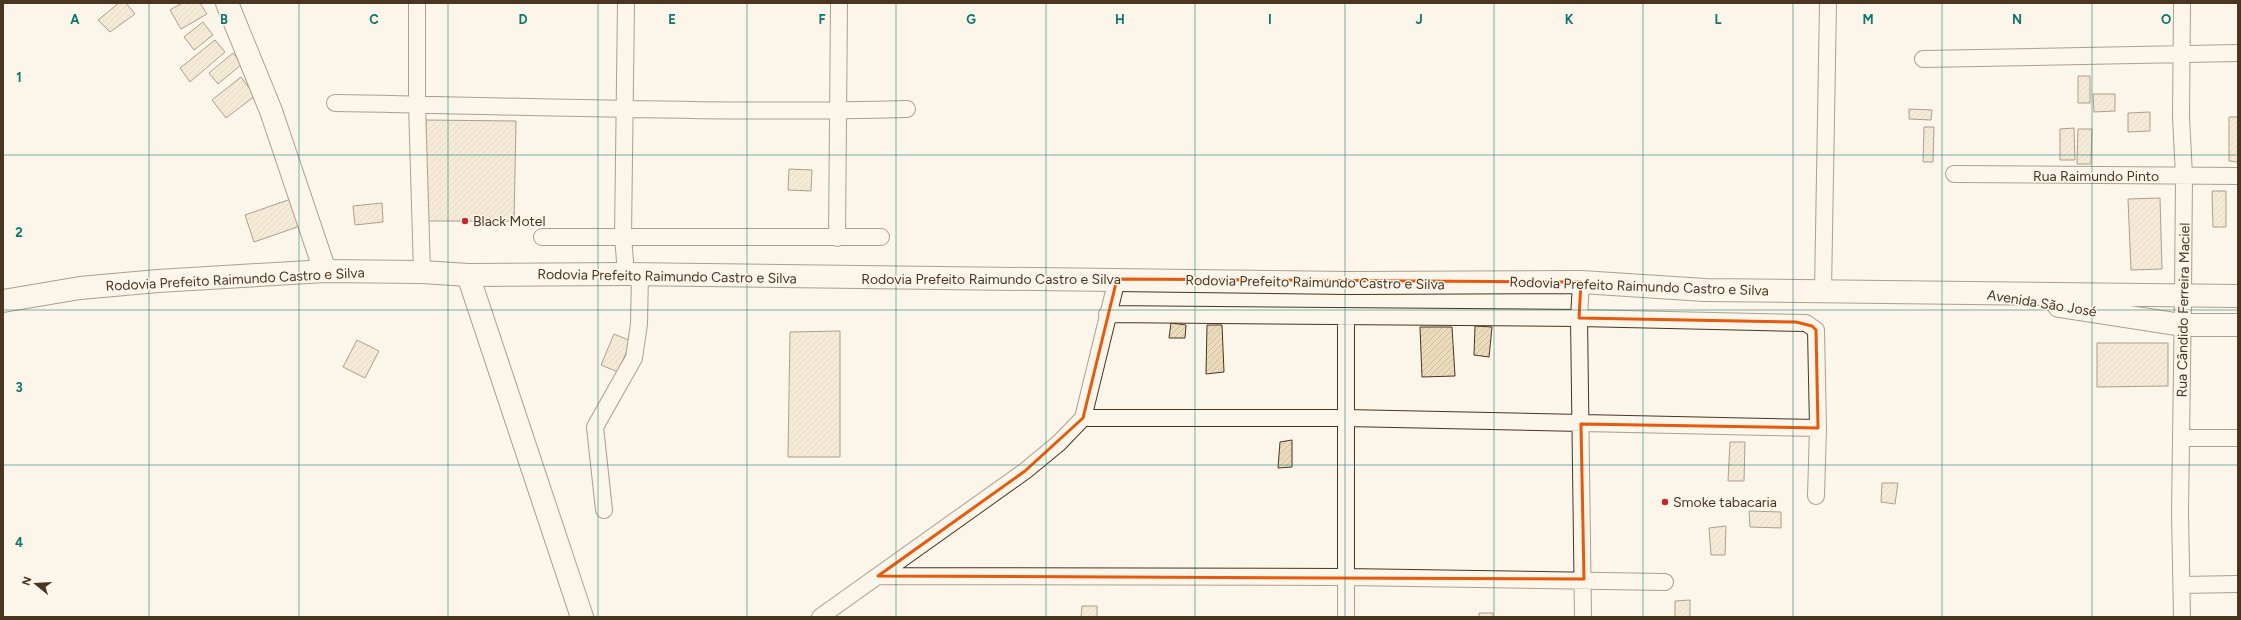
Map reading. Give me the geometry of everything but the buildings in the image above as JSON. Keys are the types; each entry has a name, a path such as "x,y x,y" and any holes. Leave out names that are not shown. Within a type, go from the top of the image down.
{"main road":[{"path":"227,3 271,111 325,271"},
{"name":"Rodovia Prefeito Raimundo Castro e Silva","path":"3,301 80,288 142,282 325,271 422,272 468,275 633,274 844,278 1117,279 1349,283 1581,282 1705,290 1981,293"},
{"path":"468,275 582,617"},
{"name":"Avenida São José","path":"1981,293 2238,296"},
{"name":"Avenida São José","path":"1981,293 2182,325 2238,324"}],"street":[{"path":"417,3 417,104 422,272"},
{"path":"604,510 595,427 634,358 639,324 633,274 623,236 626,3"},
{"path":"837,238 839,3"},
{"path":"1823,291 1828,3"},
{"name":"Rua Cândido Ferreira Maciel","path":"2182,3 2183,53 2181,116 2184,176 2180,513 2182,617"},
{"path":"1923,59 2238,53"},
{"path":"335,102 625,108 838,110 907,109"},
{"name":"Rua Raimundo Pinto","path":"1954,174 2238,176"},
{"path":"542,237 881,237"},
{"path":"820,617 1025,471 1059,443 1083,418 1107,314 1117,279"},
{"path":"1581,282 1579,318 1584,579 1583,617"},
{"path":"1107,314 1579,318 1806,323 1816,330 1818,428 1816,496"},
{"path":"1346,316 1346,617"},
{"path":"1083,418 1346,418 1818,428"},
{"path":"2182,438 2238,438"},
{"path":"878,576 1346,577 1584,579 1665,582"},
{"path":"2182,585 2238,584"}],"highlighted area":[{"path":"1117,279 1581,282 1579,318 1796,322 1812,326 1816,330 1818,428 1581,424 1584,579 878,576 1025,471 1083,418"}],"place":[{"name":"Black Motel","path":"465,221"},
{"name":"Smoke tabacaria","path":"1665,502"}]}
